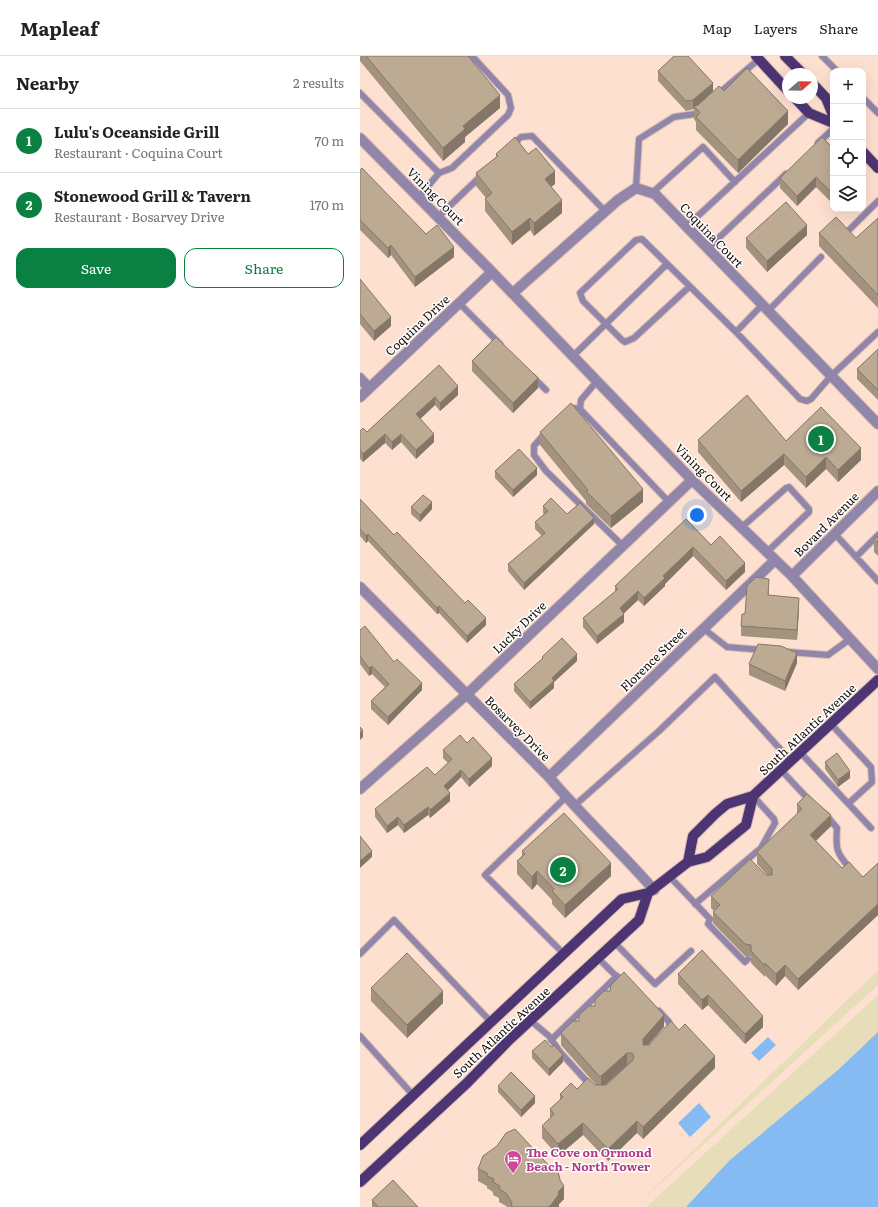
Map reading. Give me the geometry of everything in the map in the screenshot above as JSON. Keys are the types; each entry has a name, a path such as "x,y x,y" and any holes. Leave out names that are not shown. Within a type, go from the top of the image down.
{"main road":[{"path":"785,56 797,68"},
{"path":"757,58 782,85"},
{"path":"818,89 826,98 830,108"},
{"path":"801,104 809,113 830,122"},
{"path":"866,155 878,168"},
{"name":"South Atlantic Avenue","path":"688,862 693,836 727,804 753,796 878,680"},
{"name":"South Atlantic Avenue","path":"360,1145 622,899 651,891 688,862 707,857 746,825 753,796"},
{"name":"South Atlantic Avenue","path":"360,1182 639,920 651,891"}],"street":[{"name":"Vining Court","path":"360,138 492,272 692,480 792,576 878,669"},
{"name":"Coquina Court","path":"636,188 652,194 686,227 878,424"},
{"path":"512,293 605,211 636,188"},
{"name":"Coquina Drive","path":"360,397 492,272"},
{"path":"360,378 369,388"},
{"name":"Lucky Drive","path":"360,789 466,695 692,480"},
{"name":"Bovard Avenue","path":"792,576 878,491"},
{"name":"Florence Street","path":"549,777 775,560"},
{"name":"Bosarvey Drive","path":"360,587 549,777 574,806 621,852 651,891"}],"lane":[{"path":"419,197 439,173 452,168 508,115 511,108 508,94 472,56"},
{"path":"822,56 834,68"},
{"path":"712,99 757,58"},
{"path":"360,93 439,173"},
{"path":"866,101 878,113"},
{"path":"636,188 639,139 674,117 695,114 706,104"},
{"path":"686,227 809,113"},
{"path":"810,150 830,132"},
{"path":"510,148 522,137 532,136 605,211"},
{"path":"652,194 703,147 735,182"},
{"path":"708,249 793,167"},
{"path":"438,217 488,169"},
{"path":"846,233 878,201"},
{"path":"689,287 629,341 622,340 583,301 580,296 581,289 639,239 646,241 689,287 736,332 803,401 811,399 831,376 878,332"},
{"path":"736,332 821,257"},
{"path":"573,356 667,264"},
{"path":"459,303 503,346"},
{"path":"530,374 546,390"},
{"path":"580,409 581,400 597,381"},
{"path":"562,418 574,408 580,409 669,502"},
{"path":"550,428 539,438 534,446 534,455 546,471 623,546"},
{"path":"742,527 789,487 809,509 809,512 767,552"},
{"path":"834,534 878,581"},
{"path":"856,556 878,535"},
{"path":"704,629 727,647 774,651"},
{"path":"781,652 828,655 850,639"},
{"path":"574,806 659,731 715,678 792,760"},
{"path":"831,724 871,767 872,782 848,803"},
{"path":"800,752 871,828"},
{"path":"781,770 837,828 835,841 837,848 849,867"},
{"path":"695,904 760,848 775,823 774,819 753,796"},
{"path":"563,953 485,875 566,797"},
{"path":"747,860 752,866"},
{"path":"670,877 710,919 708,924 718,935 745,962 748,959"},
{"path":"360,954 394,920 492,1022"},
{"path":"615,943 655,984 691,951"},
{"path":"598,958 617,976 630,982"},
{"path":"552,1040 602,995 617,976"},
{"path":"653,1005 670,1022 670,1027 666,1032"},
{"path":"532,1021 552,1040 560,1052 597,1093"},
{"path":"360,1036 413,1095"}],"sand":[{"path":"878,970 878,985 636,1206"},
{"path":"878,995 878,1109 768,1207 646,1207"}],"water":[{"path":"878,1032 878,1207 686,1207 730,1160 838,1070"},
{"path":"768,1037 776,1045 759,1061 751,1053"},
{"path":"699,1103 711,1117 690,1137 678,1123"}],"building":[{"path":"366,56 468,56 500,95 463,126 465,129 443,148"},
{"path":"674,56 688,56 713,83 693,100 686,101 658,71"},
{"path":"747,68 788,111 738,160 696,117 700,113 694,106 698,105 719,86 724,91"},
{"path":"515,137 528,154 536,148 555,171 545,179 562,200 534,223 530,218 512,232 485,199 492,193 476,173 498,156 496,154"},
{"path":"822,137 830,145 830,191 816,177 797,196 780,178"},
{"path":"362,168 426,234 437,225 454,247 415,277 391,245 388,248 360,220 360,170"},
{"path":"786,202 807,225 767,261 746,238"},
{"path":"836,217 856,238 878,218 878,295 819,233"},
{"path":"360,279 391,317 374,331 360,314"},
{"path":"496,337 538,378 513,403 472,361"},
{"path":"878,349 878,390 857,369"},
{"path":"439,365 458,386 440,403 435,397 416,414 434,434 416,450 401,434 392,442 385,434 363,454 360,450 360,431 363,428 367,432"},
{"path":"747,395 786,441 821,407 861,448 838,470 826,457 806,477 784,454 741,491 698,440"},
{"path":"571,403 643,489 611,516 586,491 588,490 540,432"},
{"path":"519,449 537,468 513,490 495,471"},
{"path":"423,495 432,502 420,515 411,507"},
{"path":"551,498 567,514 580,503 594,518 524,583 508,564 545,533 535,522 548,511 543,506"},
{"path":"360,499 394,535 397,532 465,603 468,600 486,618 467,636 439,606 437,608 368,534 366,536 360,529"},
{"path":"686,519 711,545 720,536 745,563 726,581 693,547 663,576 665,578 644,598 638,591 620,608 624,614 597,636 583,618 618,589 615,586"},
{"path":"878,536 878,543 874,539"},
{"path":"756,577 769,579 768,595 799,598 797,630 741,626 742,614 745,614 747,586"},
{"path":"365,626 394,662 397,659 422,683 388,717 371,701 389,684 372,666 369,668 360,656 360,630"},
{"path":"562,638 577,654 552,678 554,681 530,702 514,684 543,658 542,657"},
{"path":"758,644 781,646 797,653 785,681 749,664"},
{"path":"460,735 467,743 473,737 492,758 469,779 461,770 444,786 450,793 430,810 428,807 404,825 398,817 387,826 375,809 427,767 435,775 452,759 443,750"},
{"path":"837,753 850,771 838,780 825,762"},
{"path":"807,794 831,815 810,835 842,868 849,862 863,877 878,863 878,904 798,979 785,965 776,974 765,963 765,966 751,951 751,945 745,944 713,912 720,905 711,896 750,859 766,875 772,875 772,869 757,852 802,809 797,804"},
{"path":"564,813 611,863 565,905 552,891 554,889 537,871 532,877 517,861 525,854 522,851"},
{"path":"360,836 372,851 360,861"},
{"path":"702,950 763,1016 745,1034 708,995 702,1000 678,974"},
{"path":"407,953 443,991 407,1025 371,988"},
{"path":"624,972 664,1015 643,1039 643,1045 649,1045 671,1021 679,1030 685,1024 715,1056 643,1127 637,1121 608,1149 583,1123 558,1144 542,1126 554,1114 550,1109 563,1097 560,1094 571,1083 577,1089 588,1078 595,1085 606,1085 633,1060 634,1056 632,1053 627,1053 601,1076 599,1076 561,1033 573,1021 579,1021 579,1015 589,1006 595,1006 595,1000 604,991 610,991 611,985"},
{"path":"545,1040 551,1047 554,1045 563,1055 549,1069 532,1051"},
{"path":"511,1072 535,1096 521,1110 498,1086"},
{"name":"The Cove on Ormond Beach - North Tower","path":"515,1129 554,1171 558,1171 560,1180 564,1186 548,1207 511,1206 512,1203 506,1193 499,1189 500,1186 493,1182 494,1179 487,1176 487,1173 478,1169 483,1156 497,1146 506,1133"},
{"path":"393,1180 418,1207 378,1207 372,1200"}],"place":[{"name":"Lulu's Oceanside Grill","path":"821,439"},
{"name":"Stonewood Grill & Tavern","path":"563,870"},
{"name":"The Cove on Ormond Beach - North Tower","path":"513,1174"}]}
